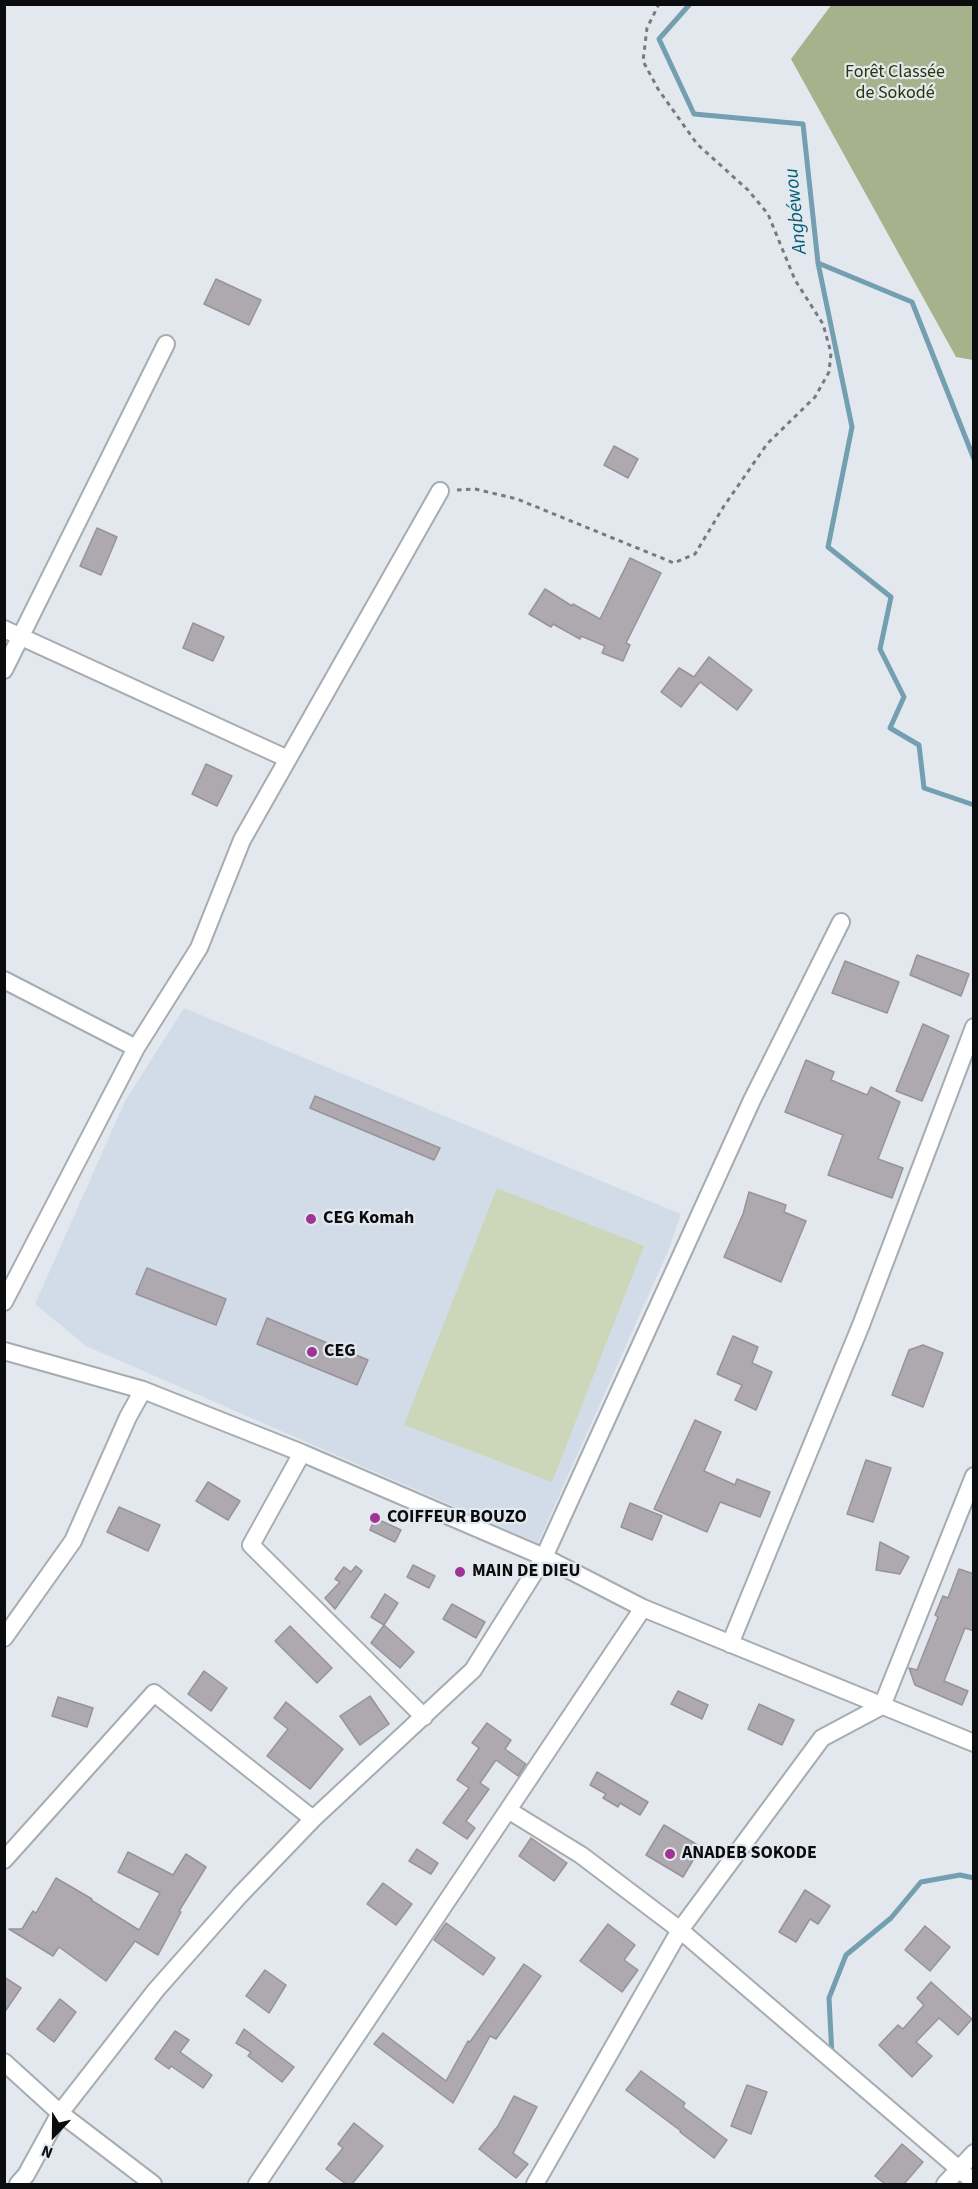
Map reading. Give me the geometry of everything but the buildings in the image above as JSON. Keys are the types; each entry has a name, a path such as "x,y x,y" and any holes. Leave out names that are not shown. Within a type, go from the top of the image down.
{"street":[{"path":"4,670 166,344"},
{"path":"4,1302 136,1048 199,948 242,840 440,491"},
{"path":"4,629 288,759"},
{"path":"18,2184 26,2175 60,2113 156,1990 240,1895 313,1820 473,1670 544,1557 752,1100 841,922"},
{"path":"4,980 136,1048"},
{"path":"730,1644 861,1325 974,1027"},
{"path":"4,1351 143,1390 302,1453 544,1557 643,1608 882,1706 972,1737"},
{"path":"4,1638 73,1542 128,1417 143,1390"},
{"path":"302,1453 251,1545 424,1717"},
{"path":"535,2184 680,1930 822,1738 882,1706 974,1476"},
{"path":"258,2184 643,1608"},
{"path":"4,1860 154,1693 313,1820"},
{"path":"508,1810 581,1855 680,1930 974,2182"},
{"path":"4,2062 60,2113 153,2184"},
{"path":"945,2184 974,2153"}],"path":[{"path":"440,491 475,489 517,499 674,563 695,554 724,506 767,444 815,397 829,372 831,353 823,324 795,280 768,214 748,190 697,144 658,89 643,61 647,28 659,4"}],"shaded area":[{"name":"CEG Komah","path":"184,1008 681,1214 669,1249 538,1543 86,1346 35,1304 125,1101"}],"green space":[{"name":"Forêt Classée de Sokodé","path":"832,4 973,5 973,360 956,357 791,59"},
{"path":"497,1188 644,1246 552,1482 404,1425"}],"waterway":[{"name":"Angbéwou","path":"690,4 659,39 694,114 803,124 818,263 912,302 974,459"},
{"path":"818,263 852,427 828,547 891,597 880,649 904,697 890,728 919,745 924,788 974,805"},
{"path":"832,2056 829,1998 846,1955 891,1918 921,1882 960,1875 974,1878"}],"place":[{"name":"CEG Komah","path":"311,1219"},
{"name":"CEG","path":"312,1352"},
{"name":"COIFFEUR BOUZO","path":"375,1518"},
{"name":"MAIN DE DIEU","path":"460,1572"},
{"name":"ANADEB SOKODE","path":"670,1854"}]}
